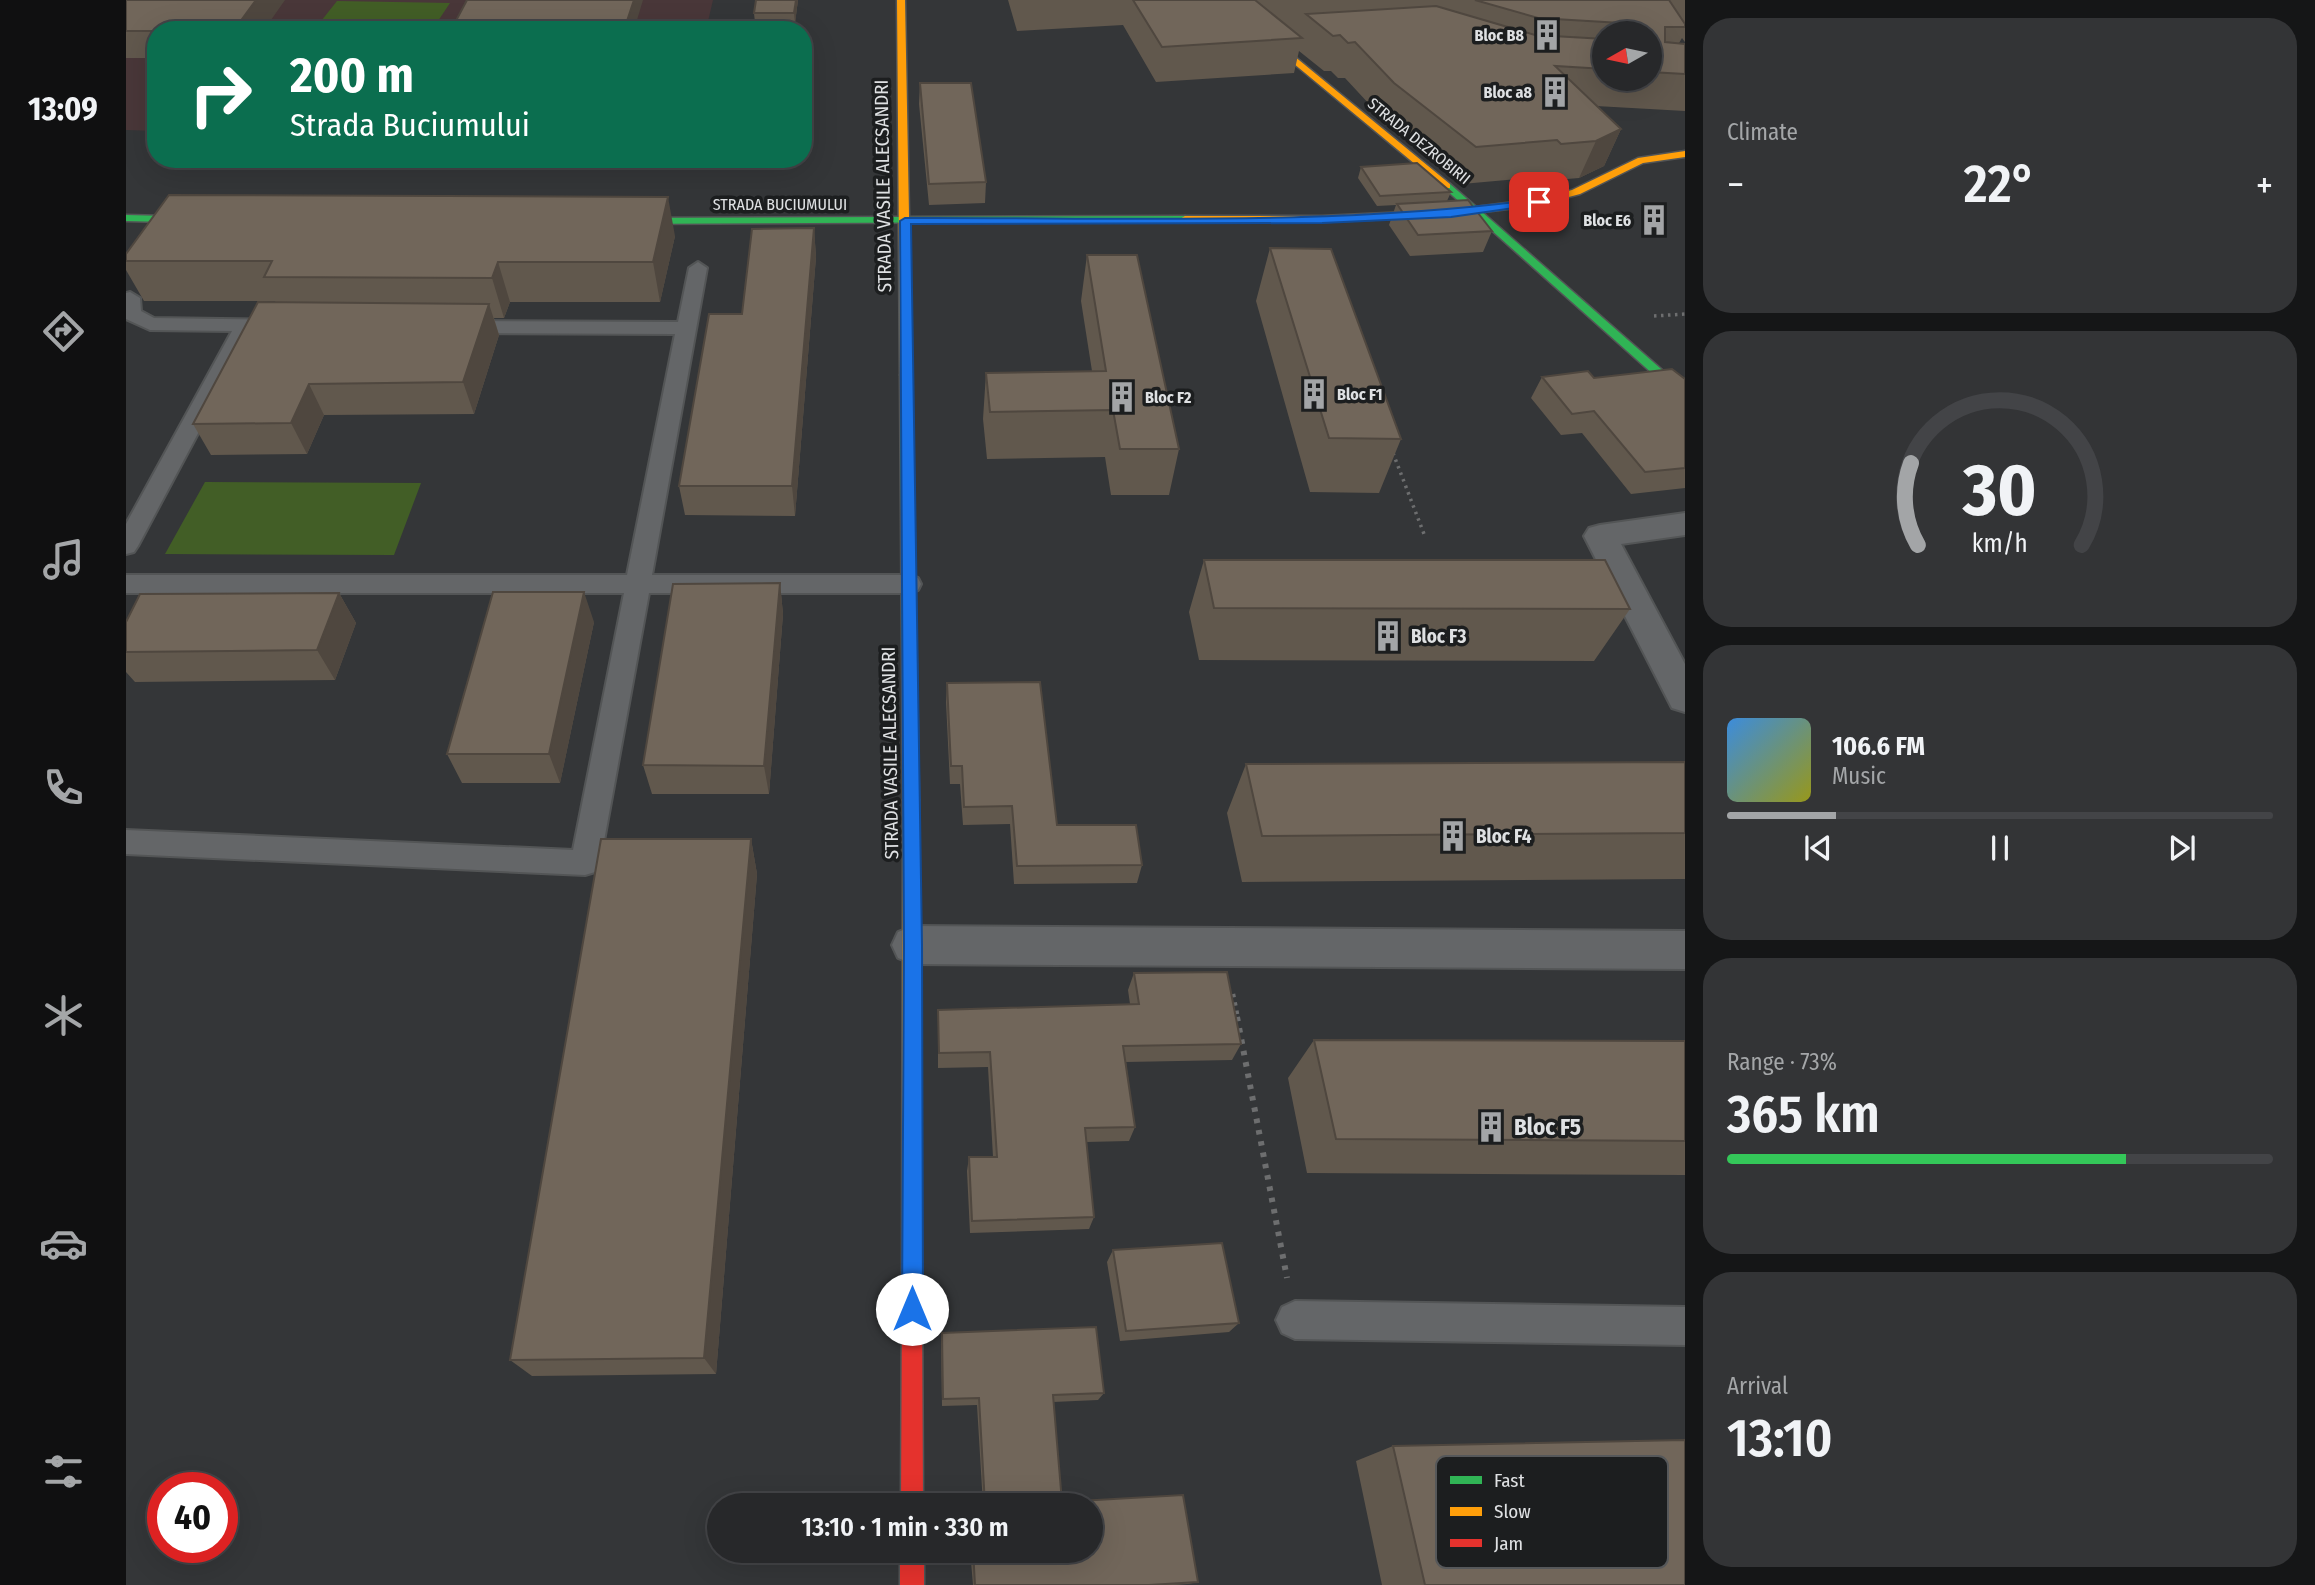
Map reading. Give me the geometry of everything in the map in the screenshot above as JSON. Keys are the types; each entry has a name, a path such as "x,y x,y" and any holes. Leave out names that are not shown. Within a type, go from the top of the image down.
{"street":[{"name":"STRADA VASILE ALECSANDRI","path":"901,0 913,945 912,1493"},
{"name":"STRADA DEZROBIRII","path":"1221,0 1476,211 1685,396"},
{"path":"1269,42 1302,39"},
{"name":"STRADA BUCIUMULUI","path":"602,221 1322,219 1476,211 1539,202 1576,192 1642,160 1685,154"},
{"path":"126,218 221,220"},
{"path":"1685,524 1600,536 1685,698"},
{"path":"913,945 1685,950"},
{"path":"912,1563 912,1585"}],"lane":[{"path":"126,842 585,863 698,268"},
{"path":"130,298 131,314 150,324 300,327"},
{"path":"126,547 245,326"},
{"path":"438,327 685,328"},
{"path":"126,584 909,584"},
{"path":"1295,1320 1685,1326"}],"path":[{"path":"1391,448 1424,534"},
{"path":"1224,947 1295,1320"}],"shaded area":[{"path":"126,0 713,0 708,21 147,21 147,131 126,130"}],"green space":[{"path":"337,1 450,3 438,21 321,21"},
{"path":"205,482 421,483 394,555 165,554"}],"building":[{"path":"126,0 256,0 241,21 147,21 147,31 126,31"},
{"path":"467,0 634,0 627,21 456,21"},
{"path":"756,0 796,0 794,13 754,13"},
{"path":"1133,0 1255,0 1302,38 1162,47"},
{"path":"1475,0 1669,0 1685,27 1665,27 1665,42 1685,44 1685,74 1662,73 1662,21 1538,18"},
{"path":"1436,6 1535,35 1592,38 1592,68 1555,66 1621,129 1596,141 1561,144 1557,140 1476,147 1394,83 1355,42 1348,43 1340,35 1333,36 1306,14"},
{"path":"920,83 971,83 986,182 929,184"},
{"path":"1417,163 1451,192 1380,196 1361,167"},
{"path":"169,195 668,197 653,262 498,262 492,278 264,277 272,261 126,261 126,254"},
{"path":"1468,200 1492,231 1418,235 1397,204"},
{"path":"814,228 792,486 679,486 709,314 742,314 752,229"},
{"path":"1270,248 1331,249 1401,439 1329,438"},
{"path":"1087,255 1137,255 1179,449 1120,449 1113,410 990,412 986,373 1106,371"},
{"path":"258,302 489,304 463,382 309,384 291,423 193,424"},
{"path":"1672,369 1685,379 1685,468 1645,472 1594,411 1572,414 1542,377 1588,371 1594,378"},
{"path":"1204,560 1605,560 1630,609 1214,608"},
{"path":"780,583 764,766 643,765 673,584"},
{"path":"493,592 584,592 549,754 447,754"},
{"path":"339,593 317,650 126,652 126,622 140,594"},
{"path":"1040,682 1057,825 1136,825 1142,865 1017,866 1012,806 964,807 962,766 951,766 947,683"},
{"path":"1685,762 1685,833 1262,836 1246,764"},
{"path":"601,839 751,839 704,1358 510,1360"},
{"path":"1227,972 1241,1044 1123,1046 1135,1127 1085,1128 1094,1217 972,1221 969,1157 997,1157 990,1052 939,1053 938,1010 1139,1004 1134,973"},
{"path":"1314,1040 1685,1041 1685,1141 1336,1139"},
{"path":"1222,1243 1239,1323 1126,1331 1113,1250"},
{"path":"1096,1327 1104,1393 1053,1395 1061,1493 984,1493 979,1398 943,1399 942,1333"},
{"path":"1685,1440 1685,1585 1425,1585 1393,1446"},
{"path":"1183,1495 1198,1582 1149,1585 975,1585 974,1563 1103,1563 1103,1500"}],"traffic: fast":[{"path":"1447,186 1685,396"},
{"path":"126,218 206,220"},
{"path":"619,221 1185,219"},
{"path":"906,375 911,800"}],"traffic: slow":[{"path":"901,0 906,375"},
{"path":"1221,0 1447,186"},
{"path":"1185,219 1322,219 1451,213 1539,202 1576,192 1641,160 1685,154"},
{"path":"911,800 912,1304"}],"traffic: jam":[{"path":"912,1304 912,1493"},
{"path":"912,1563 912,1585"}],"place":[{"name":"Bloc B8","path":"1547,35"},
{"name":"Bloc a8","path":"1555,92"},
{"name":"Bloc E6","path":"1654,220"},
{"name":"Bloc F1","path":"1314,394"},
{"name":"Bloc F2","path":"1122,397"},
{"name":"Bloc F3","path":"1388,636"},
{"name":"Bloc F4","path":"1453,836"},
{"name":"Bloc F5","path":"1491,1127"}],"route":[{"path":"912,1309 913,945 905,221 1322,219 1451,214 1539,202"}]}
